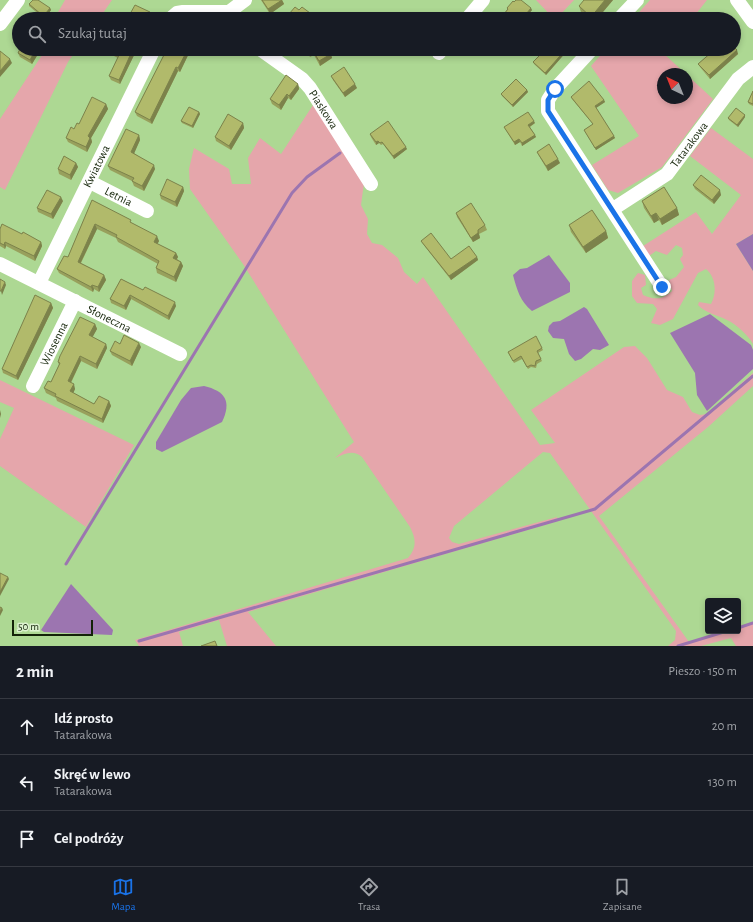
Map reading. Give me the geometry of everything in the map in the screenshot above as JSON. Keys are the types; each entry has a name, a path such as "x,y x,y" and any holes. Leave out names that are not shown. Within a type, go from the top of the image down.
{"street":[{"path":"0,24 18,0"},
{"path":"183,12 230,10 245,0"},
{"path":"473,12 483,0"},
{"path":"626,12 637,0"},
{"path":"736,0 753,22"},
{"name":"Kwiatowa","path":"39,283 151,56"},
{"name":"Piaskowa","path":"270,56 302,79 310,88 371,184"},
{"path":"586,56 555,89 548,100 548,111 613,209 662,287"},
{"name":"Tatarakowa","path":"613,209 666,174 738,78 753,67"},
{"name":"Letnia","path":"90,182 146,211"},
{"name":"Słoneczna","path":"0,264 180,354"},
{"name":"Wiosenna","path":"33,386 75,301"}],"shaded area":[{"path":"65,0 112,0 104,12 58,12"},
{"path":"536,0 574,0 563,12 547,12"},
{"path":"650,0 707,0 698,12 639,12"},
{"path":"41,56 72,56 5,190 0,187 0,119"},
{"path":"600,56 666,56 679,68 657,68 657,104 693,104 693,81 713,99 662,167 618,193 608,190 592,165 639,136 591,66"},
{"path":"313,105 364,183 361,205 368,219 367,234 372,243 382,245 398,258 404,272 417,284 423,277 540,445 555,443 531,410 624,347 635,346 647,358 667,390 683,397 692,412 700,415 707,414 753,373 753,386 708,427 599,516 689,642 714,634 741,634 741,626 753,622 753,646 736,646 731,638 701,646 668,646 675,640 676,631 550,453 543,452 454,526 449,538 452,542 459,544 557,517 558,521 248,612 276,646 227,646 219,620 179,632 183,646 139,646 135,640 408,558 414,547 415,543 410,527 362,457 352,453 335,458 354,442 243,264 190,189 189,169 194,148 229,169 232,184 251,184 248,158 260,138 281,154"},
{"path":"711,128 753,159 753,234 736,244 753,271 753,344 734,324 704,310 698,305 699,302 711,304 713,300 715,290 714,281 706,269 698,273 673,319 660,325 651,323 657,309 653,304 637,303 632,296 632,281 638,273 645,275 646,285 641,288 643,295 651,298 662,298 672,291 669,280 676,277 684,267 680,259 683,255 682,248 676,245 667,255 656,251 649,256 643,246 696,212 712,234 741,195 690,156"},
{"path":"753,234 753,271 736,244"},
{"path":"549,255 570,283 570,292 532,311 520,295 513,275 520,269 527,268"},
{"path":"584,307 587,309 609,345 600,350 593,349 581,359 575,361 569,354 564,339 553,338 548,331 549,326 553,322 560,321"},
{"path":"710,314 751,345 753,350 753,369 707,411 697,395 695,373 670,333"},
{"path":"0,380 134,445 86,527 0,466 0,439 14,408 0,402"},
{"path":"204,386 217,391 225,398 226,408 222,422 162,452 156,449 156,442 181,400 191,388"},
{"path":"71,584 113,630 112,635 44,632 41,630"}],"building":[{"path":"33,0 38,0 50,8 47,12 38,12 29,4"},
{"path":"262,0 282,0 268,9"},
{"path":"516,0 521,0 531,8 528,12 506,12 508,9 507,8 513,1 514,2"},
{"path":"584,0 605,0 595,12 586,12 579,6"},
{"path":"135,5 150,12 131,12"},
{"path":"295,7 299,10 302,7 309,12 291,12"},
{"path":"0,51 10,59 0,71"},
{"path":"23,56 32,56 30,60"},
{"path":"119,56 130,56 119,80 109,76"},
{"path":"163,56 184,56 178,68 176,67 150,120 135,112"},
{"path":"316,56 328,56 319,61"},
{"path":"539,56 560,56 545,73 533,62"},
{"path":"707,56 730,56 709,75 698,64"},
{"path":"344,67 355,84 343,93 331,76"},
{"path":"286,75 298,84 289,96 287,94 279,105 270,99"},
{"path":"516,79 527,90 512,105 501,94"},
{"path":"589,81 604,100 595,106 614,136 595,148 584,130 593,124 571,97"},
{"path":"753,91 753,104 748,102"},
{"path":"92,97 106,104 88,136 90,138 86,147 66,138 71,127 74,129 77,123 79,124"},
{"path":"189,107 199,112 192,126 181,121"},
{"path":"736,108 745,115 737,125 728,118"},
{"path":"528,112 534,121 528,125 535,135 522,143 519,139 514,142 504,127"},
{"path":"228,114 243,123 229,146 215,137"},
{"path":"388,121 406,147 393,156 382,142 376,142 370,134"},
{"path":"126,129 139,135 131,152 154,165 142,186 132,181 134,178 108,166"},
{"path":"549,144 558,159 546,166 537,152"},
{"path":"64,156 76,163 70,175 58,169"},
{"path":"701,175 720,190 712,200 693,185"},
{"path":"167,179 183,187 175,202 160,195"},
{"path":"664,187 677,208 660,219 656,213 651,216 642,201"},
{"path":"47,190 61,197 51,214 37,208"},
{"path":"92,200 131,220 130,222 157,236 154,242 176,253 173,258 181,262 174,277 156,268 159,261 116,237 117,235 95,224 78,262 104,275 98,287 92,285 91,287 57,269 64,256 68,257"},
{"path":"471,203 485,225 471,238 456,213"},
{"path":"592,210 606,231 583,247 569,225"},
{"path":"2,224 22,234 23,232 41,242 34,256 5,242 4,245 0,243 0,229"},
{"path":"431,233 451,259 469,246 477,257 449,276 421,241"},
{"path":"0,279 5,282 1,291 0,291"},
{"path":"121,279 143,290 145,287 175,302 168,316 130,295 124,306 110,299"},
{"path":"35,295 51,303 16,376 2,369"},
{"path":"80,317 95,324 89,335 106,344 96,364 80,356 68,381 74,384 70,391 94,404 99,396 109,401 102,419 55,396 56,394 44,388 48,381 51,382 60,363 58,362 60,356"},
{"path":"124,335 139,343 130,361 110,351 115,341 120,344"},
{"path":"536,336 542,348 537,351 541,359 536,361 535,366 531,365 527,367 521,356 513,361 508,352"},
{"path":"0,573 8,577 0,592"},
{"path":"215,641 217,646 201,646"}],"waterway":[{"path":"66,564 292,193 307,177 340,153"},
{"path":"139,641 595,509 753,376"},
{"path":"741,627 753,623"},
{"path":"678,646 717,634"}],"route":[{"path":"555,89 548,100 548,111 613,209 662,287"}]}
